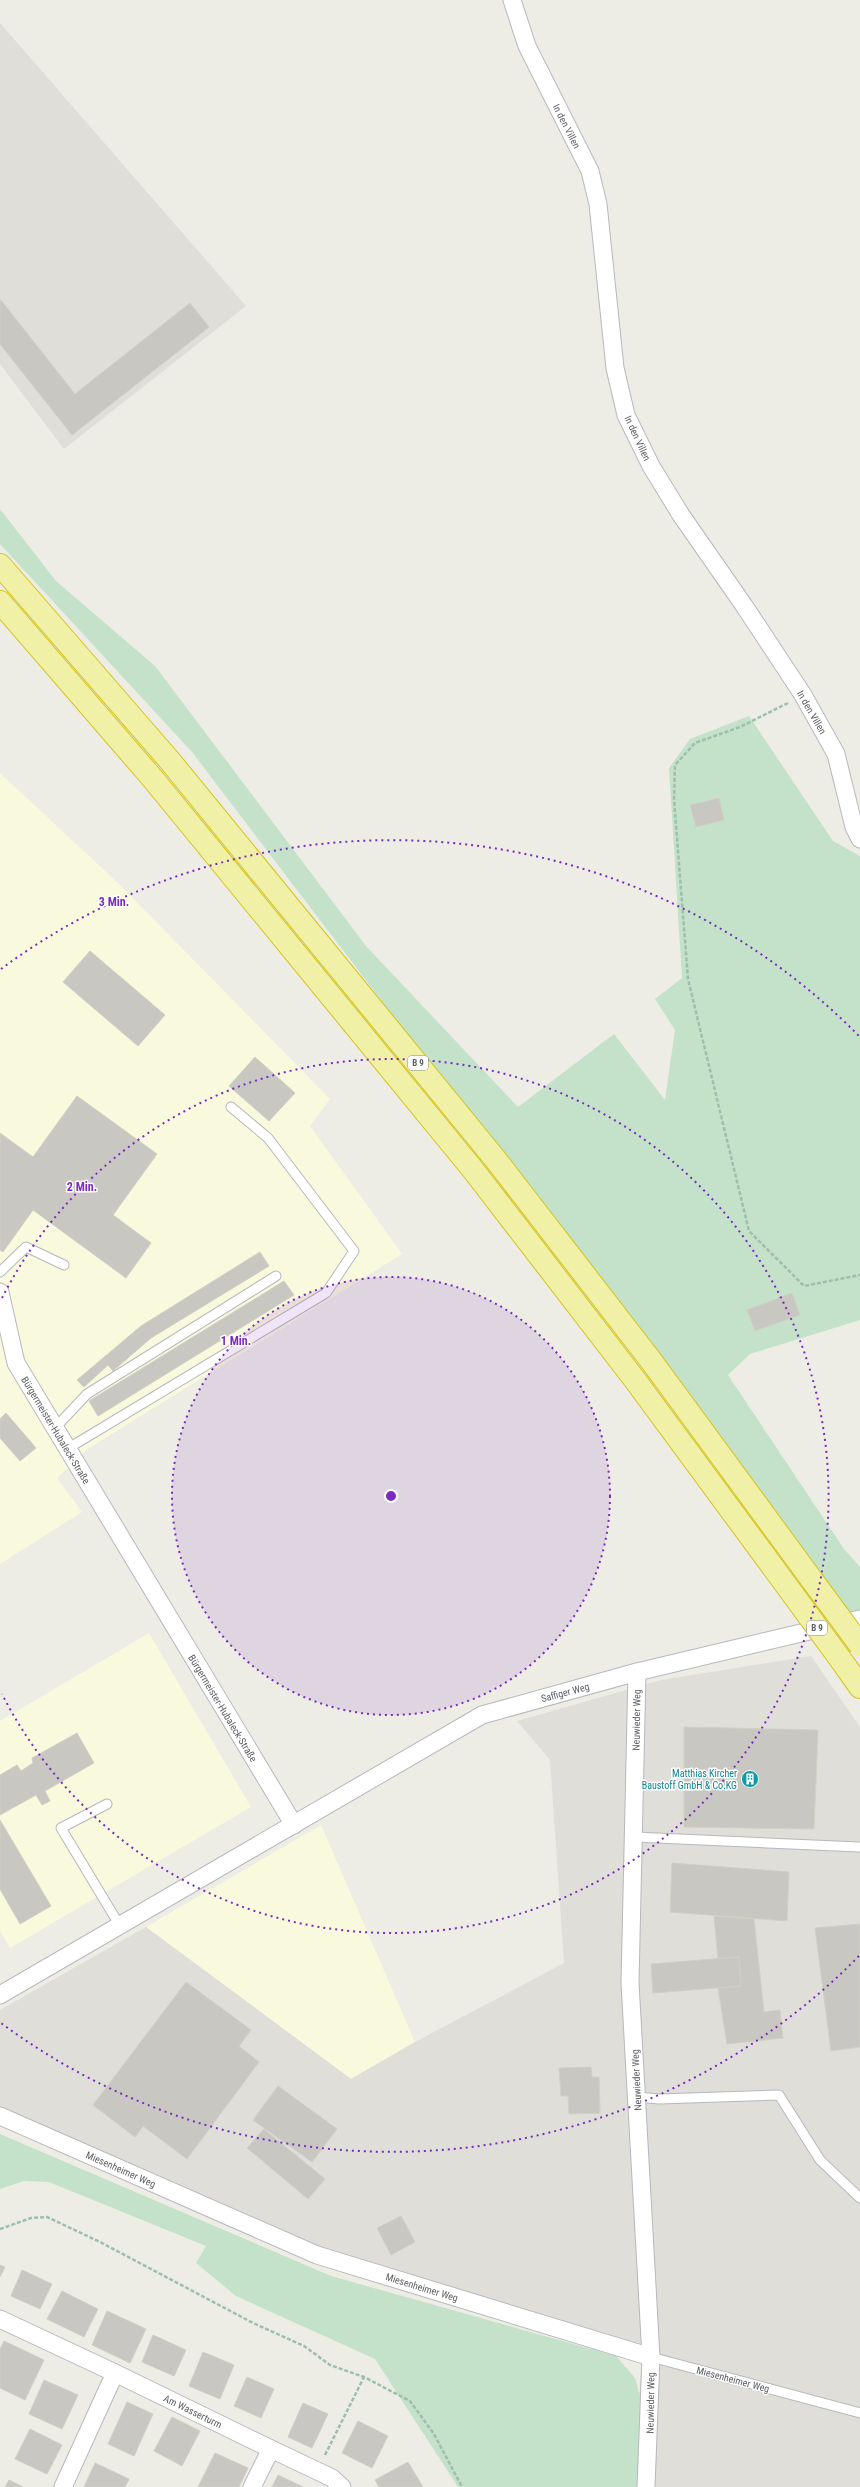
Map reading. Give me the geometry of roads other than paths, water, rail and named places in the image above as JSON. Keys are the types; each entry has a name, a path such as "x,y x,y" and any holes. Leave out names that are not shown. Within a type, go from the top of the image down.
{"highway":[{"name":"B 9","path":"0,565 170,761 496,1160 648,1356 860,1645"},
{"name":"B 9","path":"0,602 153,779 474,1171 635,1380 860,1687"}],"street":[{"name":"In den Villen","path":"512,0 527,46 590,170 598,204 615,368 626,415 651,466 681,515 745,607 803,695 836,754 854,827 860,839"},
{"name":"Bürgermeister-Hubaleck-Straße","path":"0,1292 16,1363 294,1825"},
{"name":"Saffiger Weg","path":"294,1825 482,1715 637,1672 860,1619"},
{"name":"Neuwieder Weg","path":"637,1672 630,1983 651,2357 646,2487"},
{"path":"0,1995 294,1825"},
{"name":"Miesenheimer Weg","path":"0,2116 317,2255 651,2357"},
{"name":"Am Wasserturm","path":"0,2319 116,2373 332,2478 342,2487"},
{"path":"63,2487 116,2373"},
{"path":"252,2487 271,2449"}],"lane":[{"path":"67,1448 326,1293 354,1251 268,1138 231,1107"},
{"path":"0,1272 26,1247 64,1265"},
{"path":"55,1428 87,1394 276,1276"},
{"path":"107,1804 61,1828 120,1926"},
{"path":"634,1837 859,1847"},
{"path":"637,2097 659,2099 779,2095 820,2160 860,2198"},
{"name":"Miesenheimer Weg","path":"651,2357 860,2413"}],"place":[{"name":"Matthias Kircher Baustoff GmbH & Co.KG","path":"750,1779"}]}
